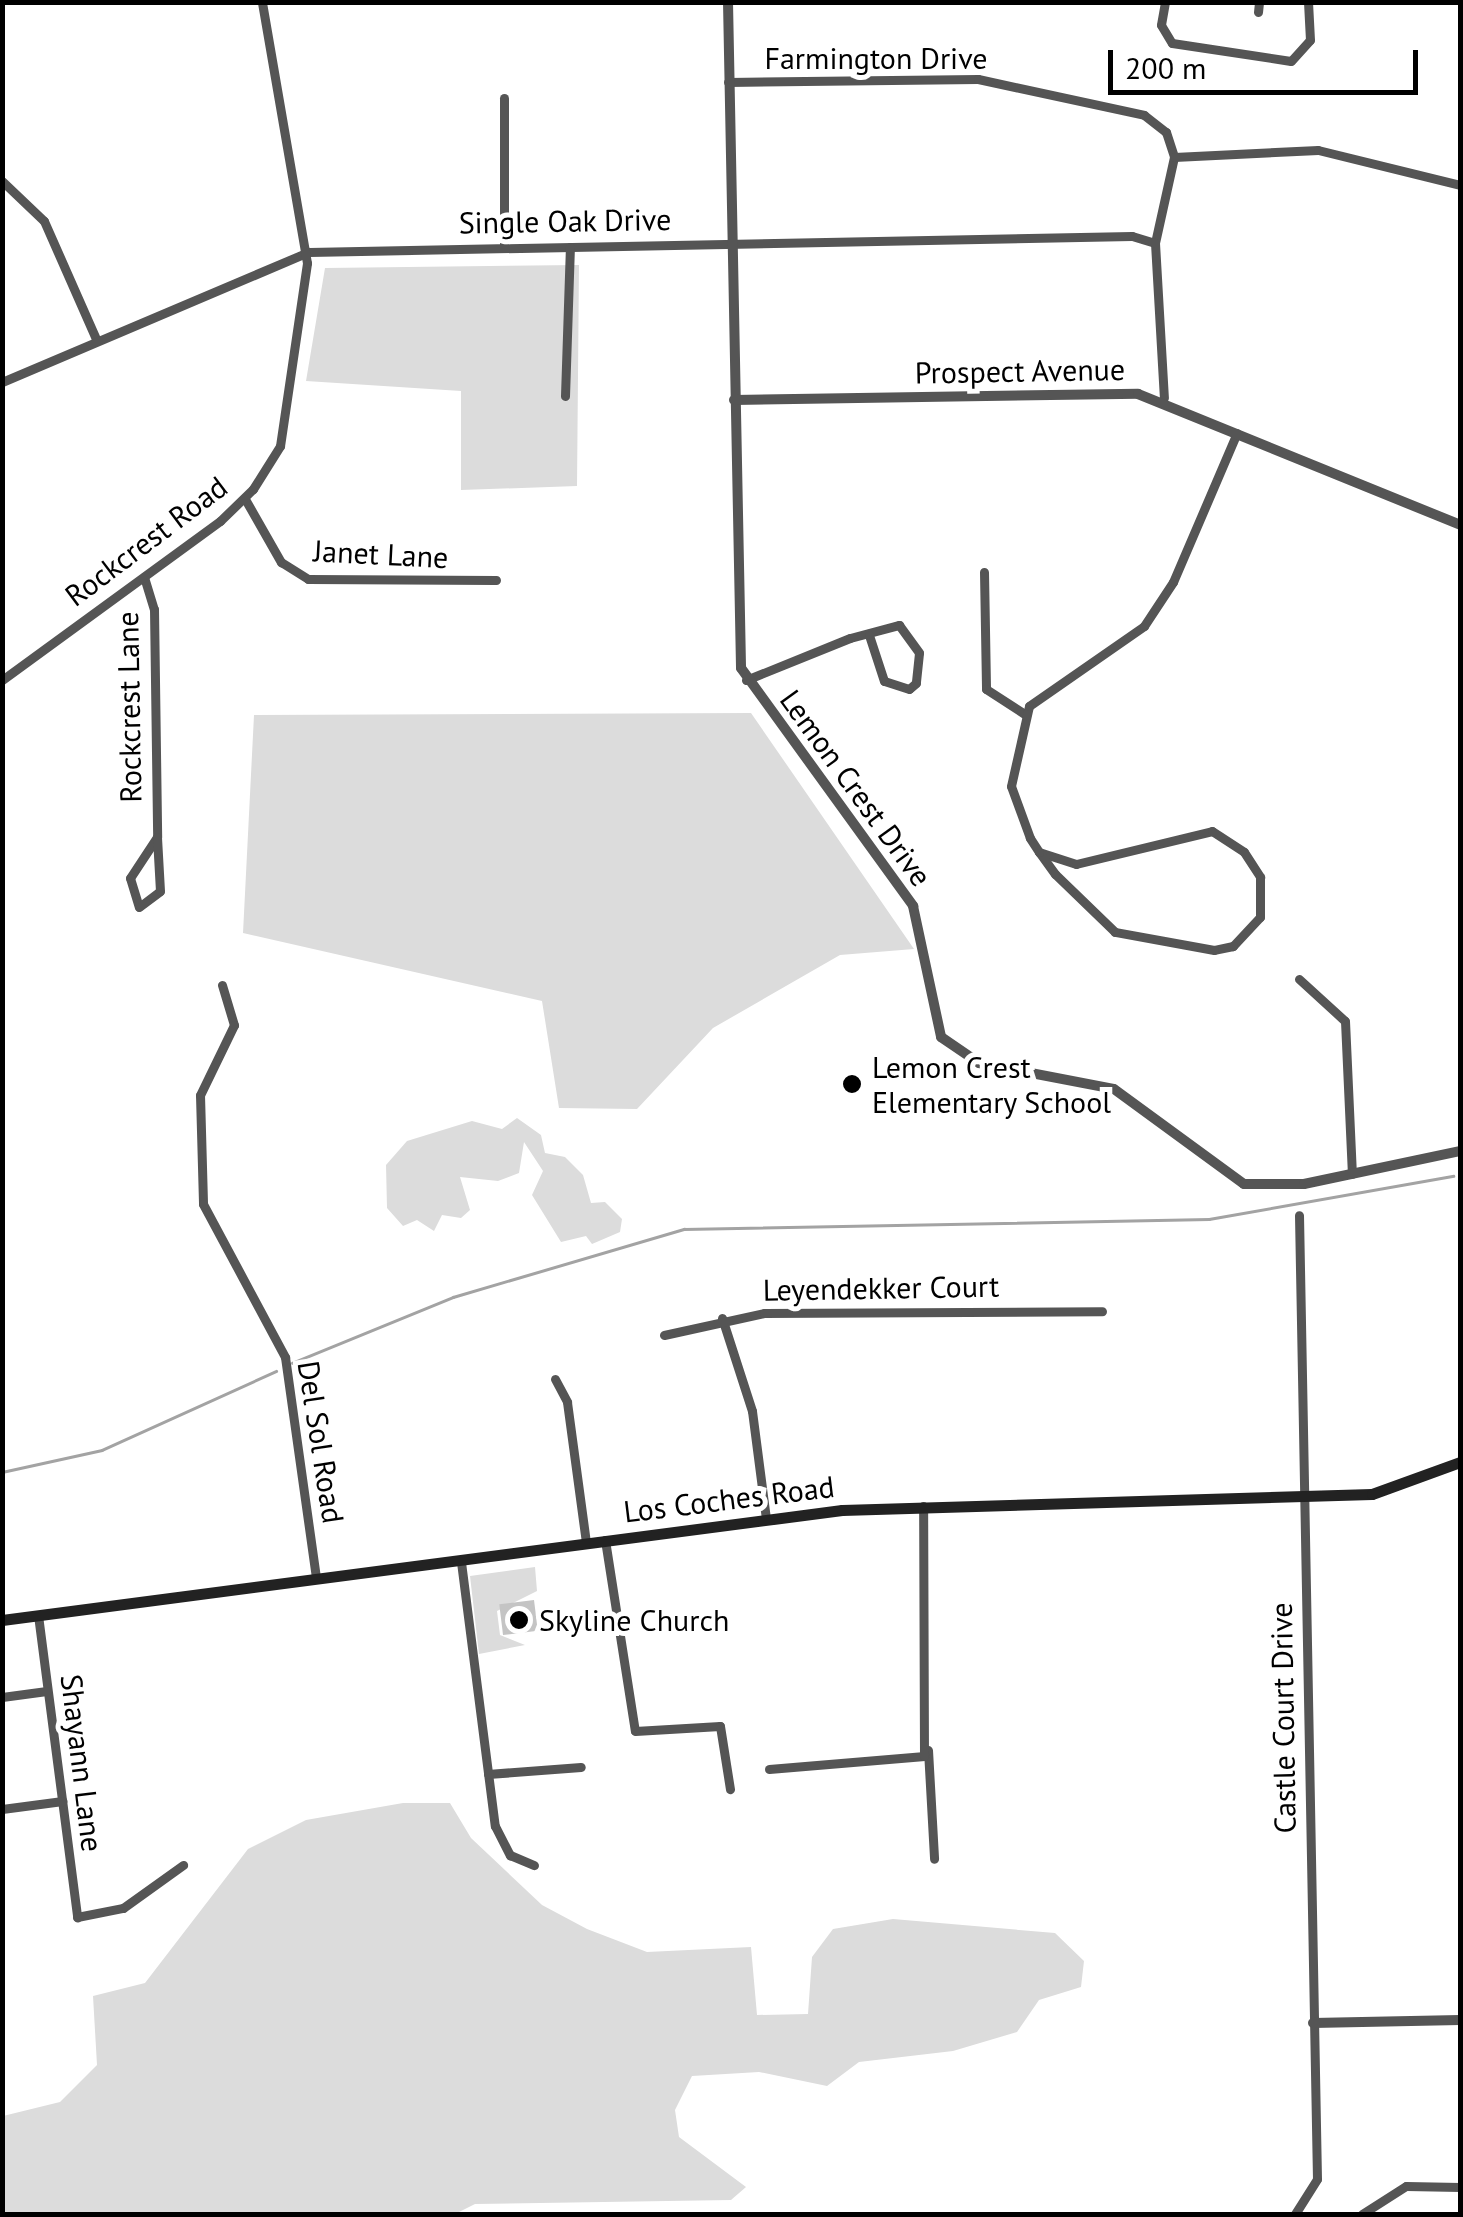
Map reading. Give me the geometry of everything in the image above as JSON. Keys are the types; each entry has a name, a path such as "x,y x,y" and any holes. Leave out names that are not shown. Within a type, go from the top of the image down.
{"main road":[{"name":"Los Coches Road","path":"2,1620 766,1519 922,1503 1383,1492 1460,1462"}],"street":[{"name":"Rockcrest Road","path":"2,680 244,499 275,458 286,425 305,252 262,2"},
{"name":"Lemon Crest Drive","path":"728,2 734,400 746,680 912,906 930,1012 953,1050 978,1063 1114,1089 1238,1182 1272,1187 1460,1151"},
{"path":"1165,2 1161,26 1172,42 1291,61 1310,40 1308,2"},
{"name":"Farmington Drive","path":"728,82 978,78 1144,114 1166,132 1174,157"},
{"path":"504,98 504,248"},
{"path":"1164,398 1154,243 1174,157 1318,150 1460,184"},
{"path":"2,180 44,221 97,341"},
{"name":"Single Oak Drive","path":"2,382 305,252 1132,236 1154,243"},
{"path":"565,396 570,247"},
{"name":"Prospect Avenue","path":"734,400 1164,398 1237,433 1460,526"},
{"path":"1040,852 1076,864 1212,831 1244,852 1260,877 1260,916 1233,946 1214,950 1132,940 1040,852 1011,786 1026,715 1044,690 1118,651 1144,626 1173,582 1237,433"},
{"name":"Janet Lane","path":"244,499 280,562 308,579 496,580"},
{"path":"984,572 986,689 1026,715"},
{"name":"Rockcrest Lane","path":"144,577 154,609 160,892 139,907 130,878 157,837"},
{"path":"746,680 869,635 899,625 913,639 919,670 909,690 876,671 869,635"},
{"path":"1299,979 1344,1021 1352,1174"},
{"name":"Del Sol Road","path":"222,986 234,1025 200,1095 202,1204 284,1357 316,1578"},
{"name":"Castle Court Drive","path":"1295,2214 1316,2178 1299,1216"},
{"name":"Leyendekker Court","path":"664,1335 722,1318 1102,1311"},
{"path":"722,1318 752,1410 766,1519"},
{"path":"555,1379 568,1402 586,1542"},
{"path":"922,1503 927,1748 934,1859"},
{"path":"605,1540 635,1731 720,1726 730,1789"},
{"path":"462,1562 488,1774 501,1843 534,1865"},
{"name":"Shayann Lane","path":"38,1615 77,1917 122,1908 183,1865"},
{"path":"2,1697 47,1691"},
{"path":"768,1769 918,1760 927,1748"},
{"path":"488,1774 581,1768"},
{"path":"2,1809 62,1802"},
{"path":"1313,2023 1460,2020"},
{"path":"1362,2214 1406,2186 1460,2187"}],"shaded area":[{"path":"579,265 577,486 461,490 461,391 306,381 325,268"},
{"path":"751,713 914,949 840,955 713,1028 637,1109 559,1108 542,1001 243,933 254,715"},
{"path":"517,1118 541,1135 545,1153 565,1157 583,1175 591,1203 605,1202 622,1219 620,1232 592,1244 586,1236 561,1242 532,1195 543,1171 524,1142 519,1173 498,1181 460,1177 470,1210 461,1218 442,1215 434,1231 417,1220 403,1226 387,1208 386,1165 407,1141 472,1121 502,1129"},
{"path":"535,1567 537,1591 497,1611 500,1635 525,1645 479,1654 470,1576"},
{"path":"403,1803 450,1803 471,1838 542,1905 587,1929 647,1952 751,1947 757,2015 808,2014 812,1957 833,1929 893,1919 1055,1933 1084,1961 1081,1987 1039,2000 1017,2032 953,2051 859,2062 827,2086 759,2072 692,2076 675,2110 679,2137 746,2187 731,2200 475,2204 455,2214 3,2214 3,2116 60,2102 97,2065 93,1996 145,1983 248,1849 306,1820"}],"building":[{"name":"Skyline Church","path":"534,1600 538,1631 503,1635 499,1604"}],"waterway":[{"path":"292,1363 453,1297 684,1229 1209,1219 1453,1176"},
{"path":"2,1472 102,1450 276,1371"}],"place":[{"name":"Lemon Crest Elementary School","path":"852,1084"},
{"name":"Skyline Church","path":"519,1620"}]}
